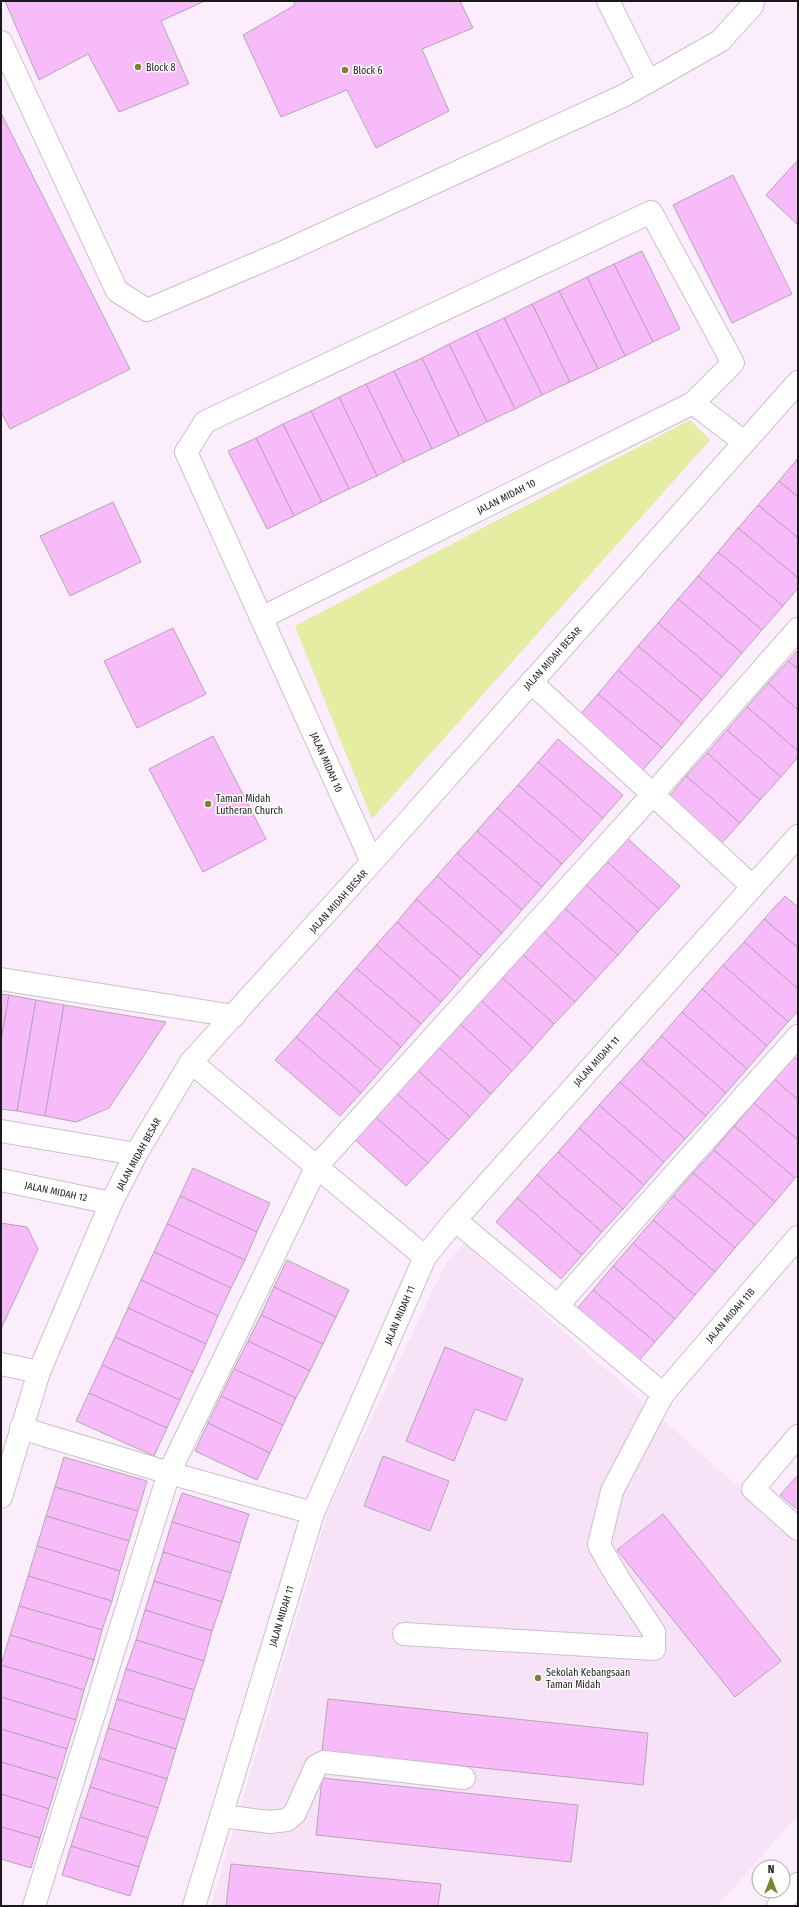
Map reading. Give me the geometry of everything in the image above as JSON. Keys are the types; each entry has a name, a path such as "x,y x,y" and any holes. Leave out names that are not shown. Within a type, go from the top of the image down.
{"street":[{"path":"608,1 648,82"},
{"path":"1,42 117,291 147,310 288,250 623,96 720,41 752,6 753,1"},
{"name":"JALAN MIDAH 10","path":"262,618 693,403 733,363 651,212 205,422 186,452 372,862"},
{"name":"JALAN MIDAH BESAR","path":"1,1497 39,1372 111,1203 136,1154 191,1062 372,862 798,382"},
{"path":"693,403 744,442"},
{"path":"34,1906 169,1473 317,1166 653,794 798,629"},
{"path":"531,682 752,886"},
{"name":"JALAN MIDAH 11","path":"194,1906 313,1513 425,1256 455,1220 798,836"},
{"path":"1,979 234,1016"},
{"path":"558,1305 798,1036"},
{"path":"191,1062 425,1256"},
{"path":"1,1131 136,1154"},
{"name":"JALAN MIDAH 12","path":"1,1180 111,1203"},
{"path":"455,1220 558,1305 662,1394"},
{"name":"JALAN MIDAH 11B","path":"404,1634 654,1649 654,1632 618,1578 599,1544 612,1491 662,1394 798,1237"},
{"path":"1,1364 39,1372"},
{"path":"21,1428 169,1473 313,1513"},
{"path":"798,1436 753,1489 798,1529"},
{"path":"221,1816 270,1822 287,1820 295,1813 316,1766 324,1762 464,1778"},
{"path":"778,1906 798,1884"}],"shaded area":[{"name":"Sekolah Kebangsaan Taman Midah","path":"464,1243 798,1540 798,1815 759,1859 751,1859 751,1868 717,1906 211,1906 329,1508 445,1265"}],"green space":[{"path":"690,420 710,440 372,819 295,626"}],"building":[{"name":"Block 8","path":"5,1 205,1 161,21 189,84 119,112 88,54 39,80"},
{"name":"Block 6","path":"293,1 460,1 473,28 422,49 449,111 376,148 347,90 281,117 243,35 295,5"},
{"path":"1,113 130,369 10,429 1,412"},
{"path":"798,160 798,225 766,195"},
{"path":"733,175 792,294 732,323 673,205"},
{"path":"642,251 680,329 653,342 614,264"},
{"path":"614,264 653,342 625,356 587,277"},
{"path":"587,277 625,356 598,369 559,291"},
{"path":"559,291 598,369 570,382 532,304"},
{"path":"532,304 570,382 542,395 504,318"},
{"path":"504,318 542,395 515,409 476,331"},
{"path":"476,331 515,409 487,422 449,344"},
{"path":"449,344 487,422 459,436 422,358"},
{"path":"422,358 459,436 432,449 394,371"},
{"path":"394,371 432,449 404,462 366,384"},
{"path":"366,384 404,462 377,476 339,397"},
{"path":"339,397 377,476 349,489 311,411"},
{"path":"311,411 349,489 322,502 283,424"},
{"path":"283,424 322,502 294,516 256,438"},
{"path":"256,438 294,516 267,529 228,451"},
{"path":"798,458 798,497 779,481"},
{"path":"779,481 798,497 798,538 758,505"},
{"path":"113,502 141,562 70,596 40,536"},
{"path":"758,505 798,538 798,578 738,528"},
{"path":"738,528 798,578 798,588 783,606 718,552"},
{"path":"718,552 783,606 762,630 698,576"},
{"path":"698,576 762,630 742,653 678,599"},
{"path":"678,599 742,653 722,677 658,623"},
{"path":"658,623 722,677 702,700 638,646"},
{"path":"173,628 206,694 137,728 104,661"},
{"path":"638,646 702,700 682,724 618,670"},
{"path":"798,650 798,669 788,661"},
{"path":"788,661 798,669 798,710 768,683"},
{"path":"618,670 682,724 662,748 598,694"},
{"path":"768,683 798,710 798,751 747,707"},
{"path":"598,694 662,748 642,771 578,717"},
{"path":"747,707 798,751 798,757 781,777 727,730"},
{"path":"727,730 781,777 760,800 707,753"},
{"name":"Taman Midah Lutheran Church","path":"213,736 266,839 203,872 149,769"},
{"path":"558,739 623,795 603,818 538,762"},
{"path":"707,753 760,800 740,823 686,776"},
{"path":"538,762 603,818 583,841 518,785"},
{"path":"686,776 740,823 719,846 666,800"},
{"path":"518,785 583,841 562,864 497,808"},
{"path":"497,808 562,864 542,887 477,831"},
{"path":"477,831 542,887 522,910 457,853"},
{"path":"626,837 680,886 659,909 605,860"},
{"path":"457,853 522,910 502,933 437,876"},
{"path":"605,860 659,909 638,932 584,883"},
{"path":"437,876 502,933 481,956 416,899"},
{"path":"584,883 638,932 618,955 562,906"},
{"path":"785,896 798,907 798,948 764,919"},
{"path":"416,899 481,956 461,979 397,922"},
{"path":"562,906 618,955 596,979 541,929"},
{"path":"764,919 798,948 798,989 744,942"},
{"path":"397,922 461,979 441,1002 376,945"},
{"path":"541,929 596,979 575,1002 520,952"},
{"path":"744,942 798,989 798,1011 788,1022 723,965"},
{"path":"376,945 441,1002 421,1024 356,968"},
{"path":"520,952 575,1002 554,1024 499,975"},
{"path":"723,965 788,1022 767,1046 702,989"},
{"path":"356,968 421,1024 401,1047 336,991"},
{"path":"499,975 554,1024 533,1048 478,998"},
{"path":"702,989 767,1046 747,1069 682,1012"},
{"path":"336,991 401,1047 381,1070 316,1014"},
{"path":"1,994 9,995 1,1041"},
{"path":"9,995 36,1000 17,1111 1,1109 1,1041"},
{"path":"478,998 533,1048 512,1071 457,1021"},
{"path":"36,1000 64,1005 45,1116 17,1111"},
{"path":"64,1005 166,1022 109,1108 76,1122 45,1116"},
{"path":"682,1012 747,1069 726,1093 661,1036"},
{"path":"316,1014 381,1070 361,1093 296,1037"},
{"path":"457,1021 512,1071 491,1094 436,1045"},
{"path":"661,1036 726,1093 706,1116 641,1059"},
{"path":"296,1037 361,1093 340,1116 275,1060"},
{"path":"436,1045 491,1094 470,1117 415,1068"},
{"path":"794,1056 798,1060 798,1100 774,1079"},
{"path":"641,1059 706,1116 685,1139 620,1082"},
{"path":"415,1068 470,1117 449,1140 394,1091"},
{"path":"774,1079 798,1100 798,1140 754,1103"},
{"path":"620,1082 685,1139 664,1162 599,1105"},
{"path":"394,1091 449,1140 428,1163 372,1114"},
{"path":"754,1103 798,1140 798,1175 795,1178 734,1126"},
{"path":"599,1105 664,1162 644,1185 579,1128"},
{"path":"372,1114 428,1163 406,1186 352,1137"},
{"path":"734,1126 795,1178 775,1202 714,1150"},
{"path":"579,1128 644,1185 623,1209 558,1152"},
{"path":"714,1150 775,1202 755,1225 693,1173"},
{"path":"558,1152 623,1209 602,1232 537,1175"},
{"path":"193,1168 270,1203 257,1232 180,1196"},
{"path":"693,1173 755,1225 735,1248 673,1196"},
{"path":"537,1175 602,1232 582,1255 517,1198"},
{"path":"180,1196 257,1232 245,1260 167,1224"},
{"path":"673,1196 735,1248 715,1272 653,1220"},
{"path":"517,1198 582,1255 561,1279 496,1222"},
{"path":"653,1220 715,1272 695,1295 633,1243"},
{"path":"1,1223 27,1227 38,1249 1,1329"},
{"path":"167,1224 245,1260 231,1288 154,1252"},
{"path":"633,1243 695,1295 675,1319 613,1266"},
{"path":"154,1252 231,1288 218,1316 141,1280"},
{"path":"287,1260 349,1290 336,1317 274,1287"},
{"path":"613,1266 675,1319 655,1342 593,1290"},
{"path":"141,1280 218,1316 206,1344 128,1308"},
{"path":"274,1287 336,1317 323,1344 261,1315"},
{"path":"593,1290 655,1342 635,1365 573,1313"},
{"path":"128,1308 206,1344 193,1372 115,1337"},
{"path":"261,1315 323,1344 310,1371 248,1341"},
{"path":"115,1337 193,1372 180,1400 102,1365"},
{"path":"248,1341 310,1371 296,1398 234,1369"},
{"path":"445,1347 523,1379 506,1421 475,1409 454,1461 406,1441"},
{"path":"102,1365 180,1400 167,1428 89,1393"},
{"path":"234,1369 296,1398 283,1425 221,1396"},
{"path":"89,1393 167,1428 154,1456 76,1421"},
{"path":"221,1396 283,1425 270,1453 208,1423"},
{"path":"208,1423 270,1453 257,1480 195,1451"},
{"path":"383,1456 449,1481 430,1531 364,1506"},
{"path":"64,1457 147,1481 138,1511 55,1487"},
{"path":"798,1475 798,1510 780,1495"},
{"path":"55,1487 138,1511 129,1541 46,1516"},
{"path":"182,1493 249,1514 240,1543 172,1522"},
{"path":"663,1514 781,1661 735,1697 617,1550"},
{"path":"46,1516 129,1541 120,1571 37,1546"},
{"path":"172,1522 240,1543 231,1573 163,1552"},
{"path":"37,1546 120,1571 112,1601 28,1576"},
{"path":"163,1552 231,1573 222,1602 154,1581"},
{"path":"28,1576 112,1601 102,1630 19,1606"},
{"path":"154,1581 222,1602 212,1631 145,1610"},
{"path":"19,1606 102,1630 94,1660 10,1635"},
{"path":"145,1610 212,1631 204,1661 136,1640"},
{"path":"10,1635 94,1660 84,1690 1,1665"},
{"path":"136,1640 204,1661 194,1690 126,1669"},
{"path":"1,1665 84,1690 76,1720 1,1697"},
{"path":"126,1669 194,1690 185,1720 117,1699"},
{"path":"1,1697 76,1720 67,1749 1,1729"},
{"path":"117,1699 185,1720 176,1749 108,1728"},
{"path":"328,1699 648,1733 643,1785 322,1751"},
{"path":"108,1728 176,1749 167,1779 99,1758"},
{"path":"1,1729 67,1749 58,1779 1,1762"},
{"path":"99,1758 167,1779 158,1808 90,1787"},
{"path":"1,1762 58,1779 49,1809 1,1794"},
{"path":"322,1778 578,1805 571,1862 316,1835"},
{"path":"90,1787 158,1808 148,1838 80,1817"},
{"path":"1,1794 49,1809 40,1838 1,1827"},
{"path":"80,1817 148,1838 139,1867 71,1846"},
{"path":"1,1827 40,1838 31,1868 1,1859"},
{"path":"71,1846 139,1867 130,1896 62,1875"},
{"path":"231,1864 441,1884 438,1906 226,1906"}],"place":[{"name":"Block 8","path":"138,67"},
{"name":"Block 6","path":"345,70"},
{"name":"Taman Midah Lutheran Church","path":"208,804"},
{"name":"Sekolah Kebangsaan Taman Midah","path":"538,1678"}]}
